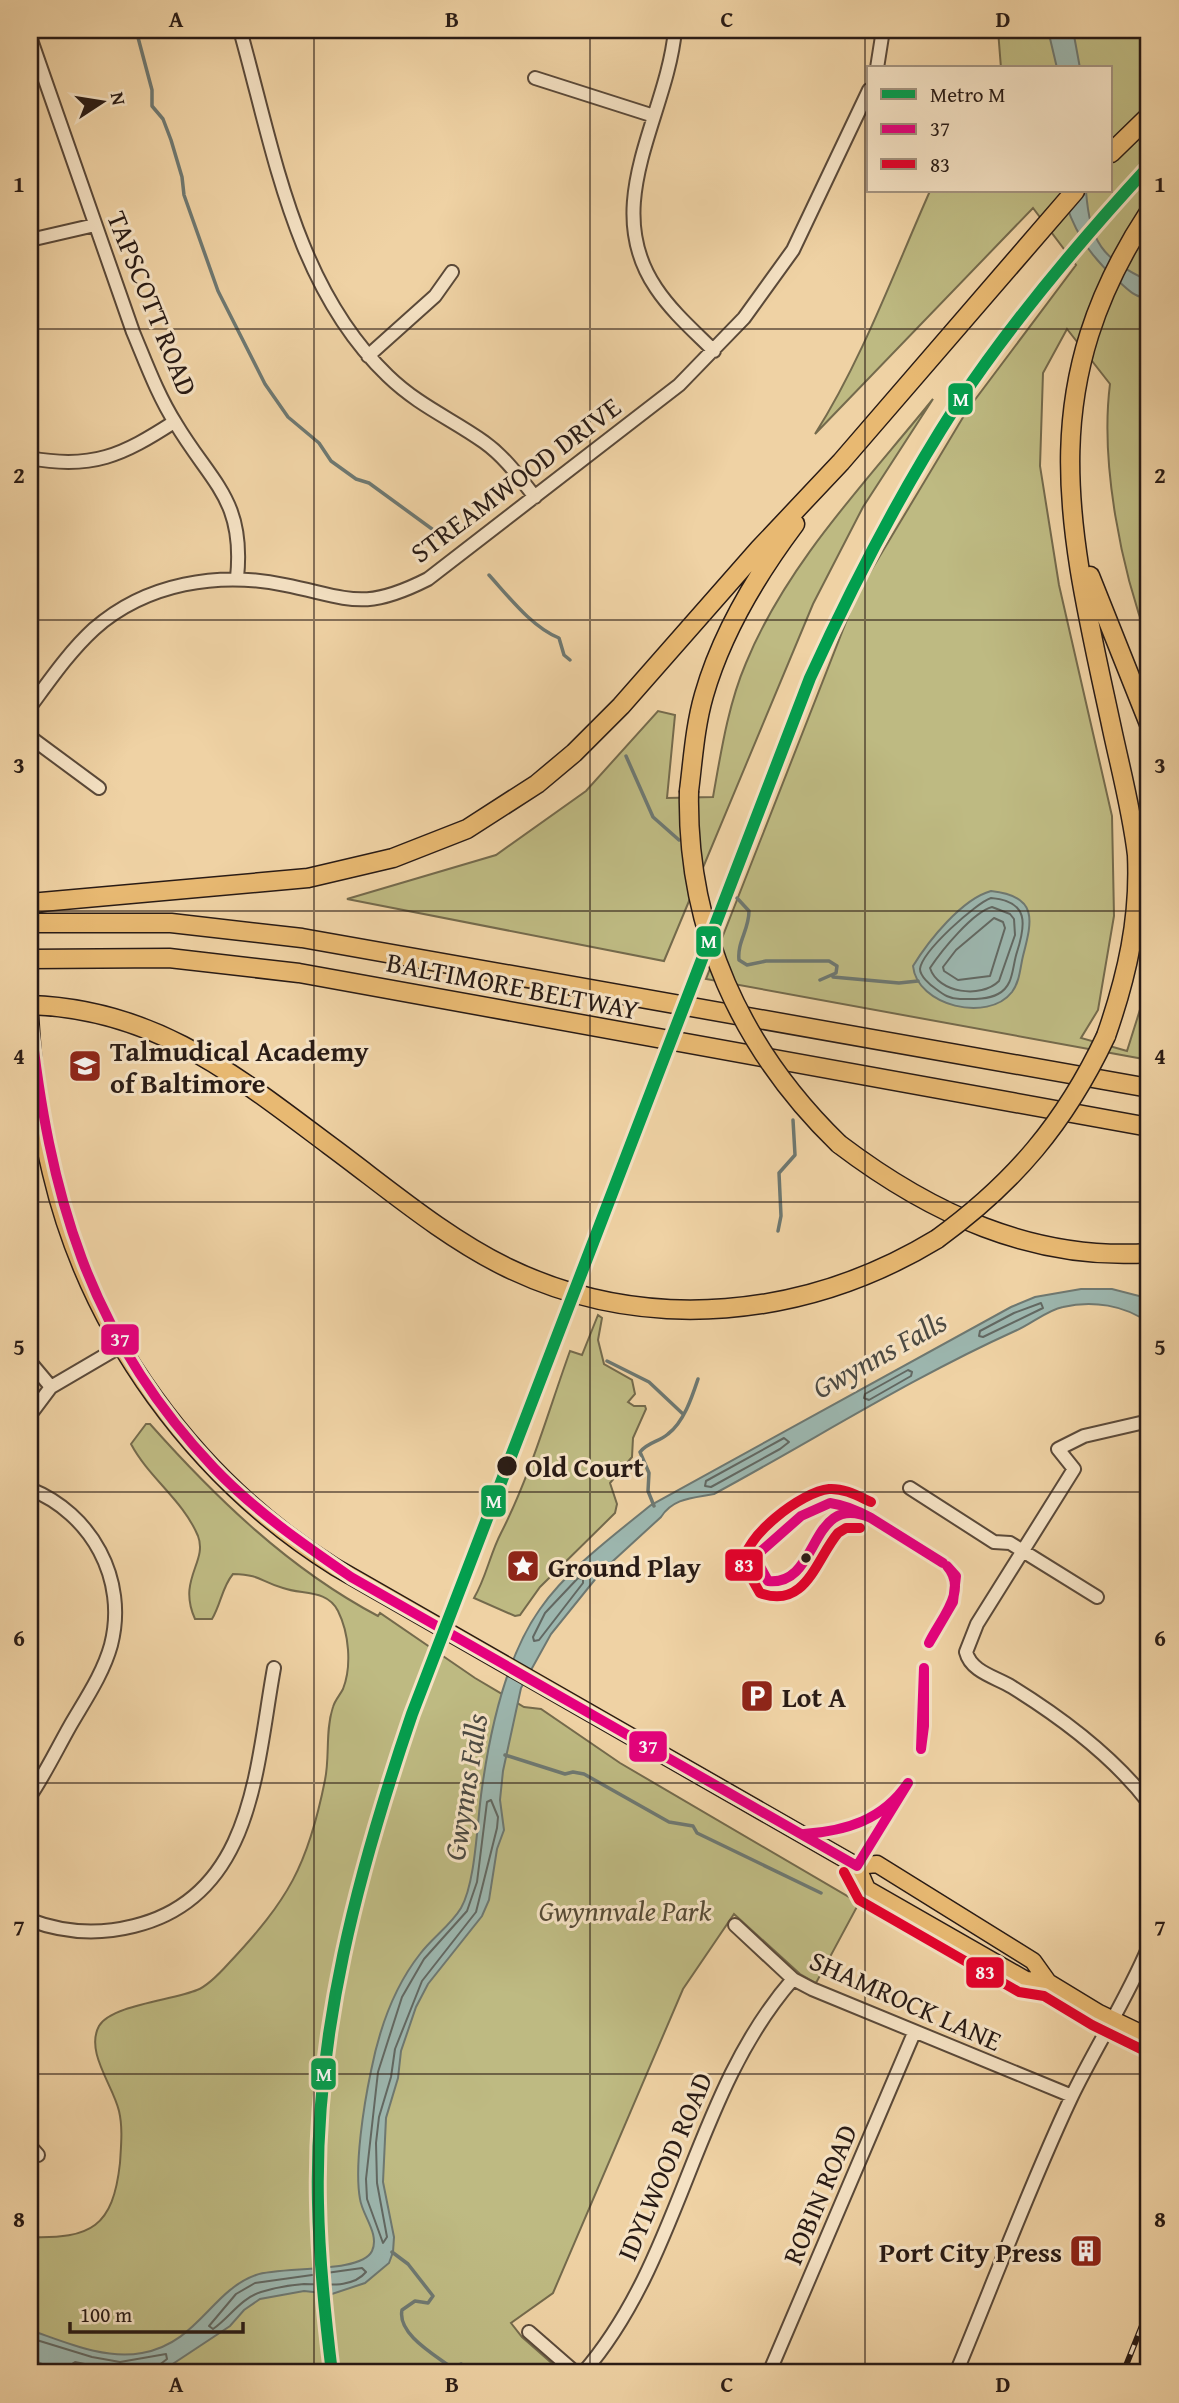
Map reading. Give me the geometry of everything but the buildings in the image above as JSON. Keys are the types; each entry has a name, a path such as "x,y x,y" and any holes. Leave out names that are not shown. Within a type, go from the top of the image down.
{"highway":[{"path":"1112,152 1149,116"},
{"path":"30,903 308,878 345,871 393,858 467,828 537,784 600,727 759,549 841,462 1073,192"},
{"path":"30,1005 108,1014 184,1044 267,1096 414,1208 507,1268 560,1288 625,1304 704,1310 785,1302 863,1278 937,1239 993,1196 1057,1125 1106,1036 1128,970 1134,936 1137,855 1075,537 1068,457 1072,408 1080,361 1104,291 1127,246 1149,212"},
{"path":"841,462 771,556 740,607 718,654 704,696 689,791 688,821 694,870 711,942 725,984 737,1011 795,1101 839,1144 914,1196 996,1233 1035,1245 1076,1252 1149,1253"},
{"path":"1075,537 1149,724"},
{"name":"BALTIMORE BELTWAY","path":"30,923 114,921 229,928 387,952 1149,1088"},
{"name":"BALTIMORE BELTWAY","path":"30,959 113,957 226,963 379,986 1149,1127"}],"main road":[{"path":"30,1016 39,1116 51,1174 84,1272 121,1346 205,1460 260,1512 321,1558 858,1866 877,1864 1033,1961 1048,1983"},
{"path":"858,1866 867,1889 1026,1980 1048,1983 1149,2038"}],"street":[{"path":"240,30 307,259 339,318 368,356 405,392 487,444 510,466 535,497"},
{"path":"675,30 670,65 633,189 632,227 643,266 670,307 714,351"},
{"path":"877,66 883,30"},
{"name":"TAPSCOTT ROAD","path":"30,37 133,332 174,422 229,500 238,537 237,578"},
{"path":"535,78 654,116"},
{"name":"STREAMWOOD DRIVE","path":"30,708 62,664 92,631 122,609 170,589 212,579 237,578 354,601 388,596 428,579 679,384 714,351 768,288 793,250 867,94"},
{"path":"30,240 95,225"},
{"path":"368,356 435,296 452,272"},
{"path":"30,458 64,464 96,461 125,452 174,422"},
{"path":"30,737 99,788"},
{"path":"30,1415 51,1387 121,1346"},
{"path":"30,1362 51,1387"},
{"path":"1149,1421 1084,1436 1058,1449 1074,1469 977,1624 967,1645 968,1660 974,1667 1014,1688 1073,1727 1149,1803"},
{"path":"910,1488 994,1542 1010,1543 1097,1597"},
{"path":"30,1489 64,1507 93,1538 109,1573 114,1626 99,1675 30,1796"},
{"path":"30,1920 74,1931 117,1930 164,1916 202,1890 234,1847 244,1821 274,1668"},
{"name":"SHAMROCK LANE","path":"735,1925 793,1979 914,2033 1072,2096"},
{"path":"956,2373 1072,2096 1124,2004 1149,1946"},
{"name":"IDYLWOOD ROAD","path":"583,2373 614,2334 637,2292 737,2058 763,2015 793,1979"},
{"name":"ROBIN ROAD","path":"769,2373 914,2033"},
{"path":"529,2332 576,2373"}],"green space":[{"path":"998,30 1149,30 1149,643 1130,582 1115,515 1108,447 1110,384 1067,329 1043,373 1040,466 1059,585 1112,816 1114,916 1098,1010 1081,1038 1127,1051 1149,981 1149,1060 706,979 857,594 968,409 1076,265 1033,208 815,434 863,346 930,192 1112,192 1112,66 1001,66"},
{"path":"933,399 863,507 813,604 664,961 347,899 496,855 586,791 658,711 675,715 667,798 713,797 734,695 763,626 806,557"},
{"path":"598,1315 602,1318 598,1340 604,1364 632,1380 635,1394 628,1402 634,1406 645,1406 646,1409 633,1438 632,1457 610,1483 617,1504 615,1513 540,1587 520,1615 515,1616 474,1598 530,1466 570,1351 582,1355"},
{"name":"Gwynnvale Park","path":"146,1424 150,1424 201,1479 255,1530 314,1577 378,1616 380,1613 475,1678 524,1707 541,1709 620,1763 859,1903 816,1983 800,1974 734,1914 683,1989 553,2293 511,2323 522,2337 563,2373 30,2373 30,2237 69,2235 95,2225 105,2215 117,2185 121,2124 116,2101 95,2047 99,2026 116,2013 129,2008 187,1994 205,1986 249,1941 281,1900 303,1859 311,1836 325,1780 331,1716 348,1670 348,1650 342,1620 333,1604 321,1596 283,1588 255,1577 233,1574 226,1584 212,1619 195,1619 189,1593 199,1554 198,1536 184,1511 147,1468 131,1444"}],"water":[{"path":"1048,30 1073,30 1080,66 1057,66"},
{"path":"1062,192 1086,192 1091,223 1101,247 1120,265 1149,281 1149,298 1139,297 1131,292 1097,260 1082,240"},
{"path":"991,891 1018,898 1028,912 1029,932 1015,988 1001,1001 987,1007 955,1006 927,991 917,980 913,966 937,933 958,911 980,895"},
{"name":"Gwynns Falls","path":"1081,1289 1112,1289 1147,1298 1149,1323 1130,1312 1097,1304 1057,1309 900,1389 714,1494 678,1502 601,1572 551,1634 521,1688 503,1771 500,1800 504,1830 497,1849 489,1900 482,1916 428,1984 416,2007 401,2051 398,2078 386,2118 383,2182 394,2237 389,2263 365,2283 332,2294 304,2291 260,2299 244,2310 230,2326 159,2373 64,2373 30,2359 30,2330 113,2354 142,2353 161,2347 191,2328 240,2283 256,2275 353,2263 365,2258 372,2251 374,2238 361,2205 358,2185 365,2100 378,2040 402,1980 425,1948 457,1914 466,1897 473,1867 482,1788 501,1695 528,1628 551,1594 577,1567 651,1505 1011,1307 1035,1297"}],"waterway":[{"path":"136,30 152,90 152,106 163,119 171,140 182,177 184,195 218,291 265,384 288,417 319,443 331,461 356,479 369,483 443,537"},
{"path":"489,575 530,619 559,638 564,655 570,660"},
{"path":"626,756 653,817 679,840"},
{"path":"737,898 749,911 739,960 747,965 766,961 829,961 837,966 836,973 820,980"},
{"path":"833,977 899,983 918,981"},
{"path":"778,1231 781,1216 779,1173 795,1155 793,1120"},
{"path":"607,1361 649,1382 683,1414"},
{"path":"654,1506 648,1491 649,1473 640,1452 665,1437 679,1423 698,1379"},
{"path":"505,1755 565,1774 584,1774 669,1822 693,1826 697,1833 821,1893"},
{"path":"392,2252 408,2264 433,2296 428,2303 415,2301 402,2310 405,2327 427,2350 452,2368 461,2364 474,2373"}],"railway":[{"path":"1123,2373 1149,2308"}],"metro line":[{"name":"M","path":"332,2373 318,2203 323,2078 343,1955 357,1894 412,1714 810,678 826,643 897,506 956,406 1000,343 1048,282 1149,166"}],"transit line":[{"name":"37","path":"30,1016 38,1081 63,1202 82,1259 105,1313 135,1366 171,1418 214,1468 246,1499 351,1577 857,1866 908,1783"},
{"name":"83","path":"860,1528 846,1528 838,1533 808,1579 788,1594 776,1596 760,1593 744,1565 752,1542 776,1518 804,1498 835,1489 871,1502"},
{"name":"37","path":"830,1503 871,1518 851,1513 836,1517 825,1527 798,1570 785,1579 768,1581 757,1561 759,1553 801,1516 830,1503"},
{"name":"37","path":"871,1518 943,1563"},
{"name":"37","path":"871,1518 943,1563"},
{"name":"37","path":"929,1643 954,1595 953,1576 947,1566"},
{"name":"37","path":"929,1643 953,1602 956,1576 947,1566"},
{"name":"37","path":"921,1749 924,1668"},
{"name":"37","path":"921,1749 924,1726 924,1668"},
{"name":"37","path":"804,1834 849,1826 875,1815 898,1796 908,1783"},
{"name":"83","path":"844,1872 859,1900 1019,1992 1044,1996 1092,2025 1143,2050"}],"place":[{"name":"Talmudical Academy of Baltimore","path":"85,1066"},
{"name":"Old Court","path":"507,1466"},
{"name":"Ground Play","path":"523,1566"},
{"name":"Lot A","path":"757,1696"},
{"name":"Port City Press","path":"1086,2251"}]}
